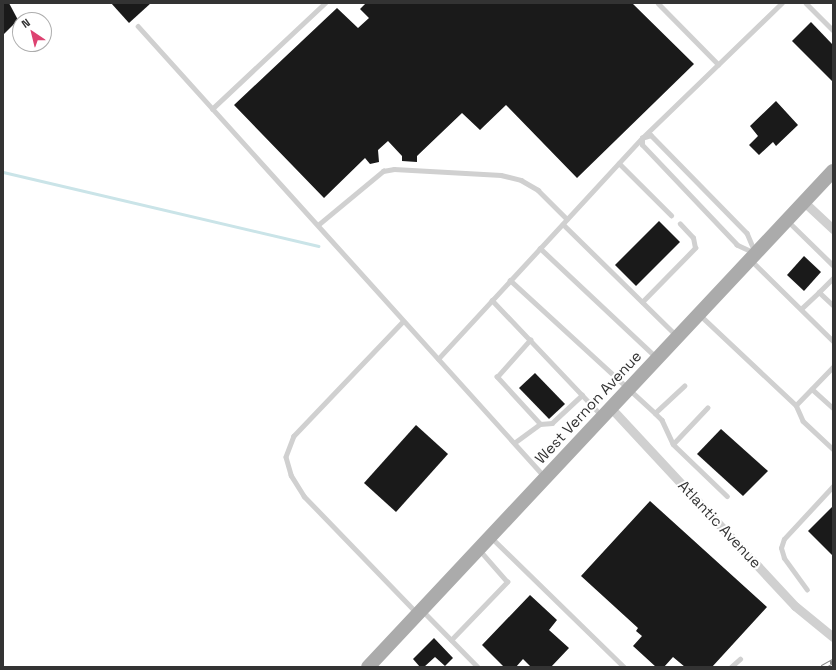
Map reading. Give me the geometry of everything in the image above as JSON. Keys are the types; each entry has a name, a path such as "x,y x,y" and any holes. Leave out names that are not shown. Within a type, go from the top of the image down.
{"main road":[{"name":"West Vernon Avenue","path":"368,667 833,171"}],"street":[{"path":"804,202 833,229"},
{"name":"Atlantic Avenue","path":"606,412 795,606 833,637"}],"lane":[{"path":"212,109 325,3"},
{"path":"658,3 718,64"},
{"path":"438,359 642,138 782,3"},
{"path":"806,3 833,30"},
{"path":"138,26 318,225 403,322 546,477"},
{"path":"642,138 651,135 747,233 753,257"},
{"path":"642,138 642,145 698,206 737,245 753,257 800,309 833,341"},
{"path":"619,163 671,215"},
{"path":"318,225 378,175 394,169 501,175 521,180 538,190 567,219"},
{"path":"787,220 833,265"},
{"path":"563,224 677,336"},
{"path":"642,302 695,248 693,238 680,224"},
{"path":"540,248 657,358"},
{"path":"800,309 833,278"},
{"path":"510,280 656,413 662,420 673,444 727,496"},
{"path":"819,292 833,305"},
{"path":"492,300 582,395 606,412"},
{"path":"698,314 796,405 803,421 833,449"},
{"path":"403,322 294,436 286,457 290,475 304,496 420,612 478,667"},
{"path":"530,340 497,377 540,424"},
{"path":"796,405 833,367"},
{"path":"656,413 684,386"},
{"path":"812,389 833,408"},
{"path":"514,443 540,424 552,423 582,395"},
{"path":"673,444 707,408"},
{"path":"807,590 784,558 781,548 784,539 833,486"},
{"path":"490,536 624,667"},
{"path":"451,640 507,582 478,550"},
{"path":"731,667 740,659"}],"building":[{"path":"3,3 9,3 14,12 12,12 12,26 3,35"},
{"path":"111,3 151,3 129,23"},
{"path":"366,3 632,3 694,64 577,178 506,105 480,130 462,113 417,156 417,162 402,161 402,156 388,141 378,150 379,162 370,164 365,158 324,198 234,105 337,8 358,28 369,18 360,9"},
{"path":"811,22 833,45 833,82 792,41"},
{"path":"776,101 798,125 776,146 773,142 759,155 749,145 758,136 750,126"},
{"path":"659,221 680,242 636,286 615,265"},
{"path":"804,256 821,272 804,291 787,275"},
{"path":"535,373 565,404 549,419 519,388"},
{"path":"416,425 448,454 396,512 364,483"},
{"path":"721,429 768,471 743,496 697,454"},
{"path":"650,501 767,607 712,667 685,667 673,657 664,667 656,667 633,646 642,636 636,631 638,628 581,576"},
{"path":"833,506 833,556 808,531"},
{"path":"530,595 557,620 549,630 569,648 551,667 531,667 523,659 516,667 504,667 482,645"},
{"path":"434,638 453,658 445,666 435,657 424,667 420,667 413,659"}],"waterway":[{"path":"3,172 318,246"}],"railway":[{"path":"822,667 833,661"}]}
